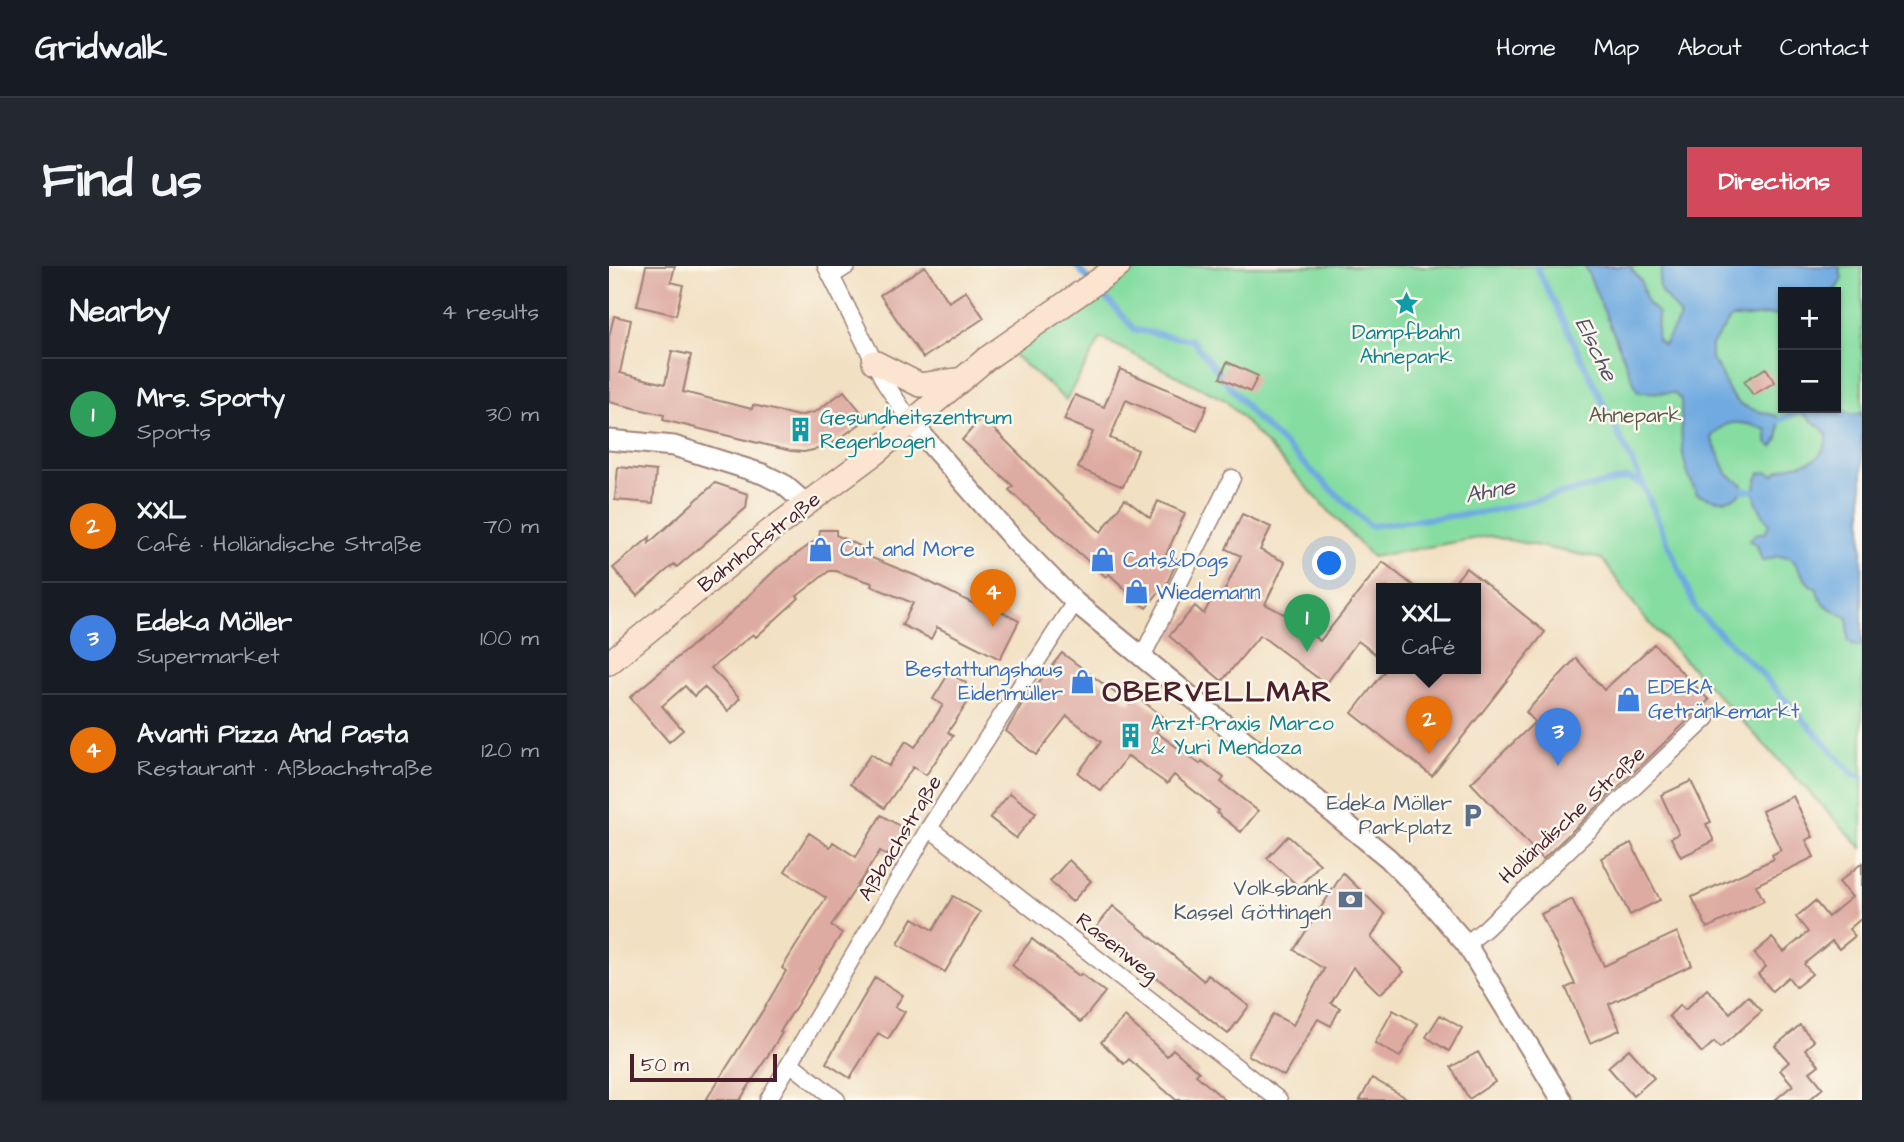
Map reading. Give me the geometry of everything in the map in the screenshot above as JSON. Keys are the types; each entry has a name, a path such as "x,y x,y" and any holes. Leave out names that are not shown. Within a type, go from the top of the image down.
{"main road":[{"name":"Bahnhofstraße","path":"609,663 960,380 1119,266"},
{"path":"874,362 920,385 960,380"}],"street":[{"path":"848,266 829,271 885,383 911,422 1006,532 1075,602 1388,858 1423,894 1466,944 1562,1100"},
{"path":"609,440 674,446 763,474 783,484 806,504"},
{"path":"1142,657 1232,478"},
{"name":"Aßbachstraße","path":"768,1100 929,828 1075,602"},
{"name":"Holländische Straße","path":"1466,944 1707,718"},
{"name":"Rasenweg","path":"929,828 1279,1100"},
{"path":"790,1063 837,1100"}],"green space":[{"name":"Ahnepark","path":"1118,266 1862,266 1862,848 1642,615 1602,559 1489,536 1372,557 1225,400 1101,338 1066,400 1004,346"}],"water":[{"path":"1585,266 1629,266 1641,281 1647,303 1658,313 1657,340 1664,345 1680,318 1659,286 1663,266 1839,266 1842,279 1837,287 1778,287 1778,316 1731,318 1711,346 1711,359 1732,396 1749,408 1777,416 1779,436 1773,447 1767,443 1767,430 1743,423 1723,426 1711,438 1728,475 1742,484 1741,494 1719,500 1697,494 1684,459 1681,400 1674,393 1638,392"},
{"path":"1841,410 1852,415 1862,413 1862,645 1855,646 1848,640 1848,618 1824,604 1817,589 1809,583 1790,557 1778,556 1762,561 1757,545 1749,540 1757,533 1765,533 1769,524 1756,500 1755,487 1760,473 1768,472 1773,475 1789,466 1805,463 1819,456 1824,448 1828,436 1803,413 1841,413"}],"building":[{"path":"646,266 675,266 671,282 683,285 676,315 637,306"},
{"path":"925,266 949,302 966,291 984,318 923,358 880,295"},
{"path":"614,316 631,320 620,373 665,384 672,351 691,355 683,392 752,409 753,405 798,416 815,412 844,391 867,419 827,447 804,452 663,420 664,415 609,402 609,337"},
{"path":"1227,362 1258,376 1250,392 1220,378"},
{"path":"1766,368 1775,382 1753,395 1744,381"},
{"path":"1120,369 1207,406 1197,431 1126,400 1110,438 1138,450 1123,487 1078,468 1093,432 1064,420 1075,395 1104,407"},
{"path":"982,417 1101,532 1125,499 1150,518 1158,501 1185,513 1166,555 1178,559 1168,581 1146,608 1109,574 1106,577 1033,512 1009,490 1013,486 962,440"},
{"path":"618,467 656,471 653,503 615,500"},
{"path":"715,483 748,494 746,508 677,567 674,564 637,596 613,568 650,537 649,543"},
{"path":"1242,514 1271,527 1260,550 1285,562 1265,604 1288,616 1320,641 1383,562 1410,583 1376,583 1376,654 1358,641 1326,684 1260,635 1222,681 1169,636 1195,606 1204,614 1213,596 1220,600 1241,556 1226,549"},
{"path":"820,530 836,530 836,535 869,550 867,556 919,577 980,607 982,602 1019,621 1000,659 937,627 931,639 902,625 913,603 871,586 872,583 829,571 797,596 799,598 756,637 753,634 711,668 740,698 728,711 704,687 694,696 685,686 662,706 683,730 669,742 630,697 732,612 776,569 819,538"},
{"path":"1466,568 1545,632 1432,776 1352,713 1382,674 1481,674 1481,583 1454,583"},
{"path":"1654,644 1709,700 1543,859 1471,783 1535,722 1526,712 1576,658 1604,690"},
{"path":"1062,653 1130,704 1136,696 1166,719 1156,732 1224,778 1221,782 1258,811 1241,832 1174,775 1167,784 1128,756 1101,791 1078,773 1101,742 1067,716 1036,755 1006,731 1023,702"},
{"path":"949,673 966,683 964,687 974,693 948,732 953,736 926,775 913,767 884,808 850,784 871,754 889,766 906,741 915,747 943,705 933,699"},
{"path":"1691,781 1711,822 1706,824 1714,841 1681,857 1671,838 1679,834 1661,795"},
{"path":"1010,793 1036,813 1016,838 990,818"},
{"path":"1793,796 1813,837 1806,840 1814,857 1756,885 1764,901 1707,928 1692,897 1774,859 1772,855 1781,850 1762,811"},
{"path":"881,815 903,828 887,856 880,851 831,926 842,933 780,1032 782,1033 740,1100 706,1100 765,1007 786,971 782,968 826,898 785,871 809,833 830,847 833,842 856,857"},
{"path":"1288,836 1320,864 1299,887 1267,858"},
{"path":"1631,843 1660,900 1630,915 1601,858"},
{"path":"1069,860 1091,881 1072,902 1050,881"},
{"path":"1862,863 1862,918 1849,929 1855,936 1839,949 1832,941 1804,964 1812,974 1796,987 1788,977 1772,991 1758,974 1766,967 1754,953 1772,938 1784,952 1808,932 1796,917 1815,901 1828,917 1852,897 1839,882"},
{"path":"1343,873 1385,914 1371,938 1404,972 1380,994 1353,967 1331,1003 1340,1008 1331,1026 1318,1019 1284,1076 1248,1055 1273,1014 1293,1025 1324,969 1294,950"},
{"path":"953,896 980,912 945,972 898,944 913,918 933,930"},
{"path":"1572,899 1604,966 1677,932 1692,965 1609,1004 1620,1030 1590,1043 1566,988 1575,984 1541,914"},
{"path":"1113,906 1204,981 1208,975 1249,1006 1228,1034 1095,929"},
{"path":"1032,939 1079,976 1081,974 1105,992 1081,1022 1012,965"},
{"path":"875,977 903,995 895,1007 905,1012 888,1039 878,1033 850,1078 826,1063"},
{"path":"1707,989 1730,1013 1748,996 1762,1011 1720,1048 1714,1042 1702,1053 1669,1016 1680,1005 1685,1010"},
{"path":"1393,1010 1418,1024 1400,1057 1375,1043"},
{"path":"1440,1015 1462,1028 1449,1051 1426,1037"},
{"path":"1125,1017 1167,1056 1173,1049 1199,1072 1196,1075 1225,1100 1176,1100 1129,1059 1124,1064 1101,1042"},
{"path":"1800,1025 1814,1041 1805,1049 1819,1065 1810,1072 1823,1088 1809,1100 1775,1100 1793,1085 1780,1070 1789,1062 1775,1046"},
{"path":"1629,1049 1654,1078 1633,1096 1608,1067"},
{"path":"1478,1052 1495,1082 1469,1099 1451,1067"},
{"path":"1372,1078 1410,1100 1360,1100"}],"waterway":[{"name":"Ahne","path":"1076,266 1089,280"},
{"name":"Elsche","path":"1536,266 1643,484"},
{"name":"Ahne","path":"1097,288 1135,330 1192,340 1255,417 1370,526 1485,512 1628,478 1643,485 1697,611 1760,672 1854,775 1862,777"},
{"path":"1778,421 1796,413"},
{"path":"1742,490 1754,491"}],"place":[{"name":"Dampfbahn Ahnepark","path":"1406,303"},
{"name":"Gesundheitszentrum Regenbogen","path":"800,429"},
{"name":"Cut and More","path":"820,549"},
{"name":"Cats&Dogs","path":"1103,560"},
{"name":"Wiedemann","path":"1136,592"},
{"name":"Avanti Pizza And Pasta","path":"993,627"},
{"name":"Mrs. Sporty","path":"1307,652"},
{"name":"Bestattungshaus Eidenmüller","path":"1083,681"},
{"name":"EDEKA Getränkemarkt","path":"1628,699"},
{"name":"Arzt-Praxis Marco & Yuri Mendoza","path":"1131,735"},
{"name":"XXL","path":"1429,754"},
{"name":"Edeka Möller","path":"1558,766"},
{"name":"Edeka Möller Parkplatz","path":"1472,815"},
{"name":"Volksbank Kassel Göttingen","path":"1351,900"}],"district":[{"name":"OBERVELLMAR","path":"1218,692"}]}
